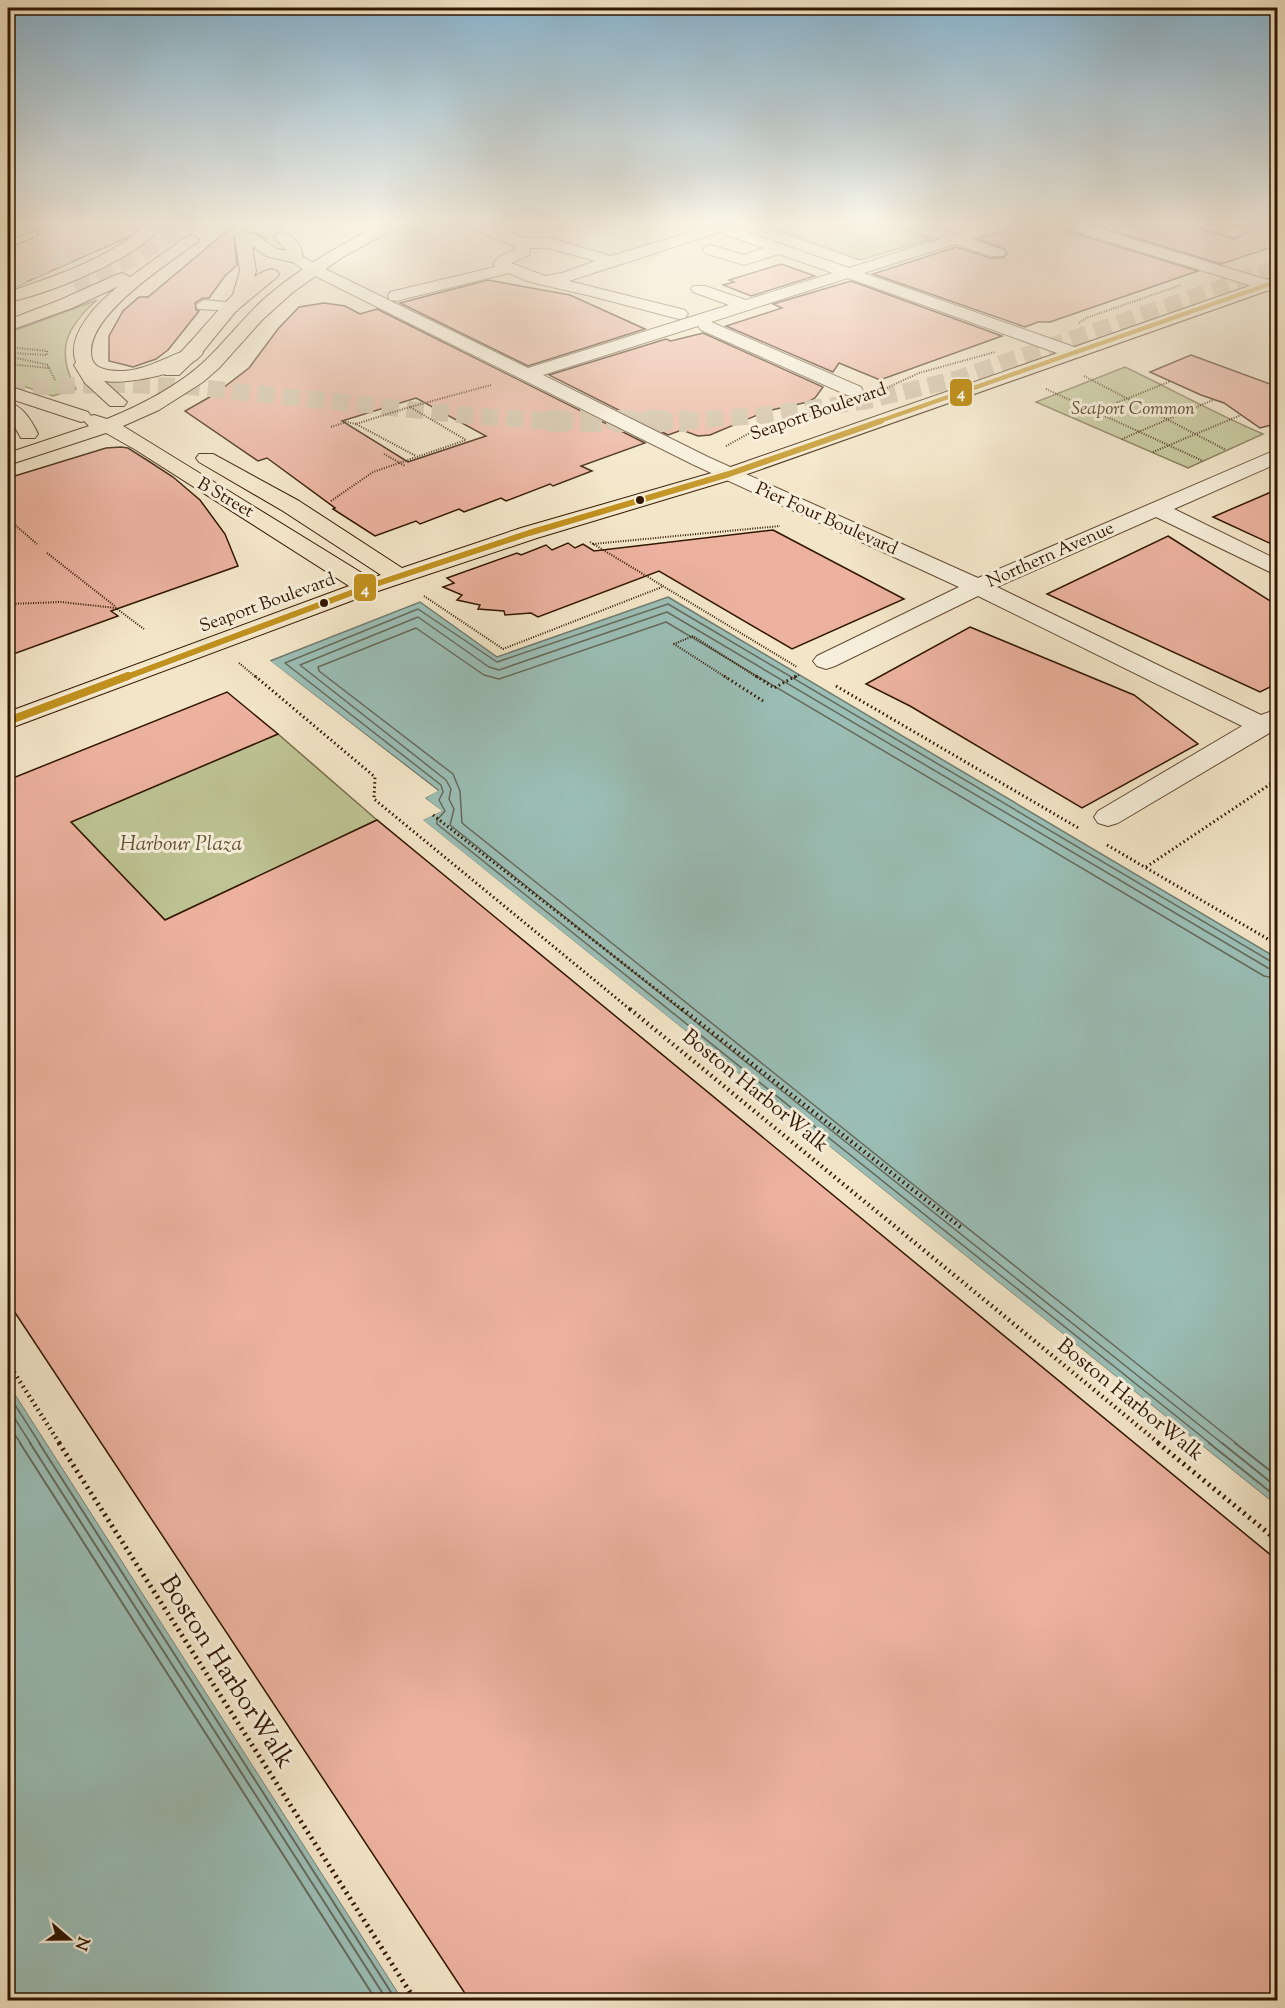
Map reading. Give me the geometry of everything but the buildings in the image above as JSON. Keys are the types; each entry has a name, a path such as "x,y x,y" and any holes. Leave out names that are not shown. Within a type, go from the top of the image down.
{"main road":[{"path":"8,326 28,319"},
{"path":"95,319 84,339 81,352 83,364 94,385 145,419"},
{"path":"8,440 117,402 158,381 194,353 222,319"},
{"path":"243,319 241,322 243,329"},
{"path":"8,459 108,427 145,419 223,354 254,319"},
{"name":"Seaport Boulevard","path":"8,698 356,579 399,576 563,522 620,508 729,474 1074,343 1158,319"},
{"name":"Seaport Boulevard","path":"1020,352 1039,341 1074,343"},
{"path":"83,364 98,373 127,375 159,369 194,353"},
{"name":"B Street","path":"8,392 81,416 134,438 356,579"},
{"path":"8,408 22,421 28,434"},
{"name":"B Street","path":"189,447 291,506 399,576"},
{"name":"Seaport Boulevard","path":"8,721 356,579 379,562 732,451"}],"street":[{"name":"Pier Four Boulevard","path":"412,319 701,461 1270,721"},
{"path":"525,375 701,319"},
{"path":"976,319 1039,341"},
{"path":"707,326 862,399"},
{"name":"Northern Avenue","path":"828,672 978,587 1278,455"},
{"path":"1156,508 1278,569"},
{"path":"1099,830 1270,721"}],"path":[{"name":"Seaport Boulevard","path":"862,399 920,374 1039,341 1096,319"},
{"path":"8,347 47,351 49,366 57,383"},
{"path":"8,355 12,353 47,355"},
{"path":"8,355 49,366"},
{"path":"8,364 49,366"},
{"path":"1080,374 1235,454"},
{"path":"1094,412 1171,381"},
{"path":"356,424 496,384"},
{"path":"1037,385 1209,463"},
{"path":"1122,439 1213,400"},
{"name":"Seaport Boulevard","path":"701,461 757,429 837,405"},
{"path":"324,506 373,472 466,440 410,407"},
{"path":"1153,452 1241,415"},
{"path":"331,427 346,422 356,424 417,457"},
{"path":"384,454 405,466"},
{"path":"8,519 37,544"},
{"path":"592,544 787,525"},
{"path":"583,539 805,672 774,688 693,636 674,644 763,701"},
{"path":"47,553 144,628"},
{"path":"421,594 502,649 663,587"},
{"path":"8,604 61,602 116,608"},
{"name":"Boston HarborWalk","path":"232,657 375,777 374,799 1278,1541"},
{"path":"828,672 1099,830 1146,868 1278,945"},
{"path":"1146,868 1278,778"},
{"path":"433,815 963,1229"},
{"name":"Boston HarborWalk","path":"8,1363 415,2001"}],"green space":[{"path":"47,319 79,319 71,330 65,351 66,363 76,389 53,396 8,381 8,333"},
{"name":"Seaport Common","path":"1125,367 1263,434 1188,468 1036,402"},
{"name":"Harbour Plaza","path":"278,734 377,820 165,920 71,822"}],"water":[{"path":"668,597 1277,958 1277,1506 422,820 441,811 425,798 438,790 270,661 420,602 497,657"},
{"path":"8,1383 403,2000 8,2000"}],"pier":[{"path":"268,659 438,791 425,798 442,811 423,820 1278,1509 420,822 420,818 436,810 422,798 433,790 268,663"},
{"path":"8,1380 10,1381 406,2000 403,2000"}],"tunnel":[{"path":"681,421 766,415 865,401 957,379 1131,319"},
{"path":"8,388 110,384 195,387 473,416 554,421"},
{"path":"547,421 554,421"},
{"path":"554,421 681,421"},
{"path":"681,421 687,421"}],"transit line":[{"name":"4","path":"8,721 367,587 529,533 729,474 1171,319"}]}
